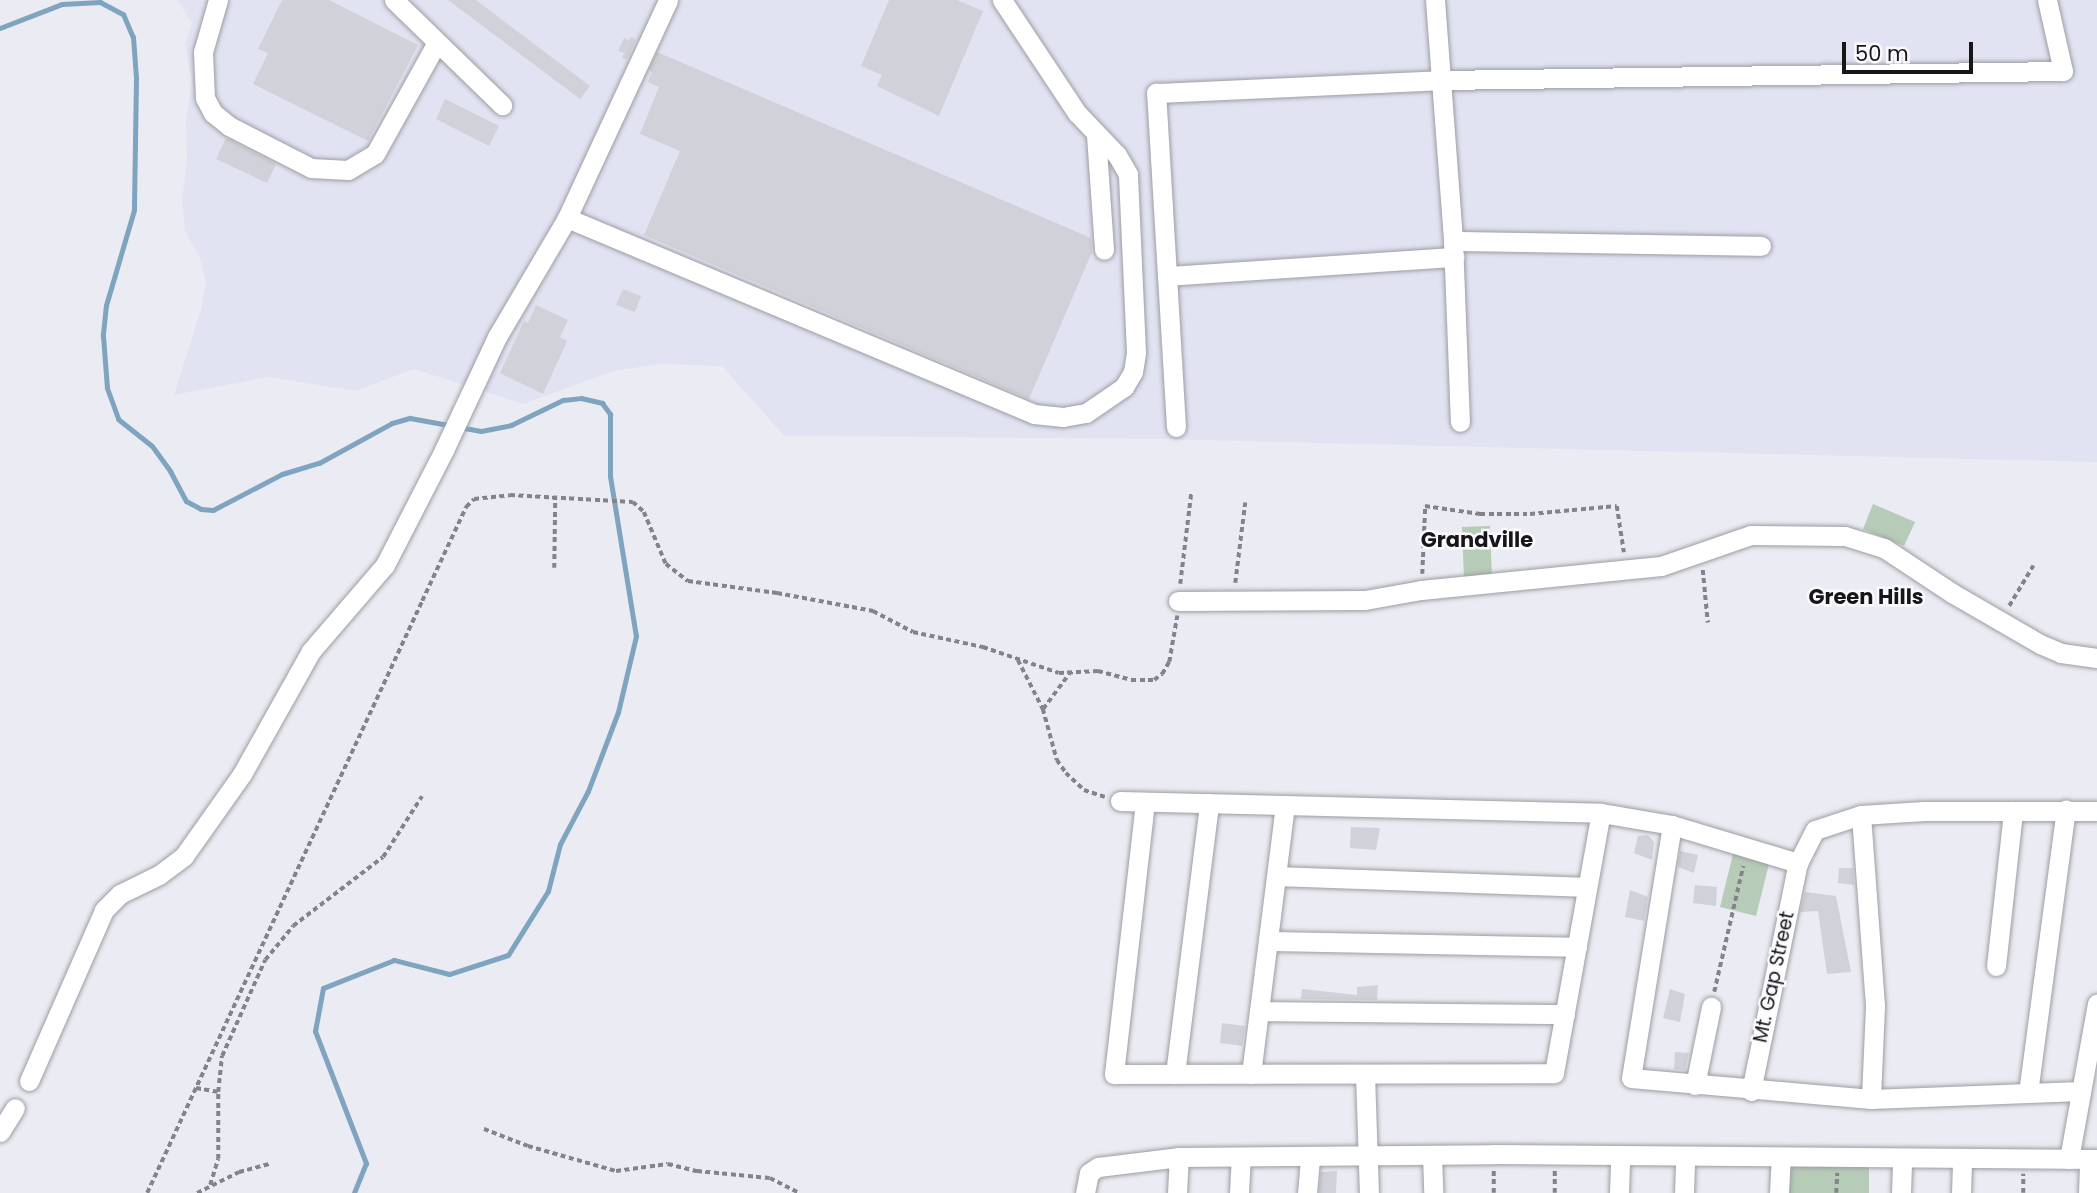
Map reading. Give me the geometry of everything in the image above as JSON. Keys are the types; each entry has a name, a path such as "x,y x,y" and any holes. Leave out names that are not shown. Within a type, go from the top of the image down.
{"street":[{"path":"218,0 204,52 205,98 209,106 229,126 311,168 330,172 348,170 374,154 436,44"},
{"path":"394,0 436,44 502,104"},
{"path":"29,1081 104,910 120,894 159,875 184,856 205,830 242,774 311,651 384,565 514,306 567,218 668,0"},
{"path":"1435,0 1453,249 1460,422"},
{"path":"1176,427 1156,93 1441,80 2063,71 2047,0"},
{"path":"567,218 1034,414 1063,417 1086,413 1124,387 1133,372 1136,352 1128,174 1117,155 1077,113 1006,3"},
{"path":"1096,135 1104,250"},
{"path":"1167,276 1453,249 1761,246"},
{"path":"1178,601 1365,600 1421,590 1627,572 1661,566 1751,535 1845,536 1866,540 2061,653 2097,658"},
{"path":"1120,801 1601,813 1672,825 1798,863"},
{"path":"1145,802 1114,1074 1554,1073 1601,813"},
{"path":"1175,1074 1209,803"},
{"path":"1251,1074 1285,805"},
{"path":"2028,1093 2067,810"},
{"name":"Mt. Gap Street","path":"1751,1091 1798,863 1815,830 1861,815 1924,811 2097,811"},
{"path":"1996,966 2013,811"},
{"path":"1861,815 1875,1006 1871,1099"},
{"path":"1672,825 1631,1078 1751,1091 1871,1099 2081,1091"},
{"path":"1276,876 1587,887"},
{"path":"1268,941 1577,947"},
{"path":"2088,1193 2081,1091 2097,1003"},
{"path":"1695,1085 1711,1007"},
{"path":"1259,1011 1565,1014"},
{"path":"1365,1074 1369,1193"},
{"path":"0,1132 15,1108"},
{"path":"1432,1155 1433,1193"},
{"path":"1085,1193 1089,1173 1098,1167 1179,1157 1620,1155 2085,1159"},
{"path":"1619,1193 1620,1155"},
{"path":"1307,1193 1310,1156"},
{"path":"1684,1193 1685,1156"},
{"path":"1177,1193 1179,1157"},
{"path":"1239,1193 1241,1157"},
{"path":"1779,1193 1781,1157"},
{"path":"1901,1193 1902,1158"},
{"path":"1961,1193 1962,1158"}],"path":[{"path":"147,1193 467,507 474,499 483,496 555,497 620,499 633,502 644,512 666,564 688,581 777,593 873,611 913,632 982,647 1069,674 1098,671 1132,680 1154,680 1162,674 1168,662 1191,493"},
{"path":"554,568 555,497"},
{"path":"1233,599 1245,503"},
{"path":"1421,590 1425,506 1454,511 1517,514 1617,506 1627,572"},
{"path":"1702,552 1708,623"},
{"path":"2001,620 2033,566"},
{"path":"1017,659 1043,709 1057,760 1066,774 1084,790 1120,801"},
{"path":"1043,709 1069,674"},
{"path":"210,1185 218,1159 218,1092 222,1056 271,950 293,926 383,857 422,796"},
{"path":"1711,1007 1746,854"},
{"path":"262,943 271,950"},
{"path":"241,989 254,986"},
{"path":"196,1088 218,1092"},
{"path":"484,1129 528,1146 616,1171 668,1164 697,1171 769,1178 799,1193"},
{"path":"197,1193 239,1172 269,1164"},
{"path":"1836,1193 1837,1164"}],"shaded area":[{"path":"177,0 2097,0 2097,462 1161,439 784,436 722,366 660,364 614,371 523,404 414,369 356,391 269,377 174,395 201,309 206,282 200,258 185,231 182,201 187,160 186,120 192,80 185,44 192,23"}],"green space":[{"path":"1873,504 1915,522 1904,546 1863,529"},
{"path":"1490,526 1492,578 1464,579 1462,527"},
{"path":"1734,850 1770,860 1756,916 1720,907"},
{"path":"1788,1164 1869,1165 1869,1193 1788,1193"}],"building":[{"path":"282,0 329,0 418,45 368,141 253,84 268,53 258,49"},
{"path":"448,0 476,0 590,86 580,99"},
{"path":"889,0 957,0 983,11 939,116 877,86 882,75 861,66"},
{"path":"631,37 636,40 627,60 622,58 624,53 618,51 624,38 629,40"},
{"path":"657,52 1091,238 1092,252 1029,399 644,235 680,151 640,134 659,87 648,82 652,72 649,70"},
{"path":"445,99 499,126 489,146 436,119"},
{"path":"226,138 276,164 267,183 216,159"},
{"path":"623,289 641,296 635,312 616,305"},
{"path":"536,305 568,320 560,337 567,341 543,394 500,373 524,321 528,323"},
{"path":"1351,827 1380,828 1376,850 1350,848"},
{"path":"1648,835 1654,842 1652,860 1634,853 1638,836"},
{"path":"1680,851 1698,855 1694,873 1678,867"},
{"path":"1839,868 1853,868 1854,885 1838,883"},
{"path":"1695,885 1717,887 1716,906 1693,903"},
{"path":"1630,890 1648,897 1644,921 1625,917"},
{"path":"1805,892 1836,896 1851,972 1827,974 1818,911 1800,912"},
{"path":"1378,985 1377,1000 1301,999 1302,989 1357,995 1357,987"},
{"path":"1670,989 1685,994 1680,1022 1663,1018"},
{"path":"1222,1023 1245,1026 1242,1046 1220,1043"},
{"path":"1675,1052 1689,1053 1685,1070 1674,1069"},
{"path":"1337,1171 1336,1193 1319,1193 1321,1172"}],"waterway":[{"path":"0,28 62,4 100,2 123,14 133,37 136,78 134,210 106,305 103,336 107,388 118,419 152,446 170,471 186,501 201,509 213,510 282,474 319,463 392,423 410,418 481,431 511,425 563,400 581,398 602,403 610,414 610,476 636,636 618,712 588,791 560,844 548,891 508,955 449,974 394,960 323,988 315,1031 366,1163 354,1193"}],"district":[{"name":"Grandville","path":"1477,540"},
{"name":"Green Hills","path":"1866,597"}]}
